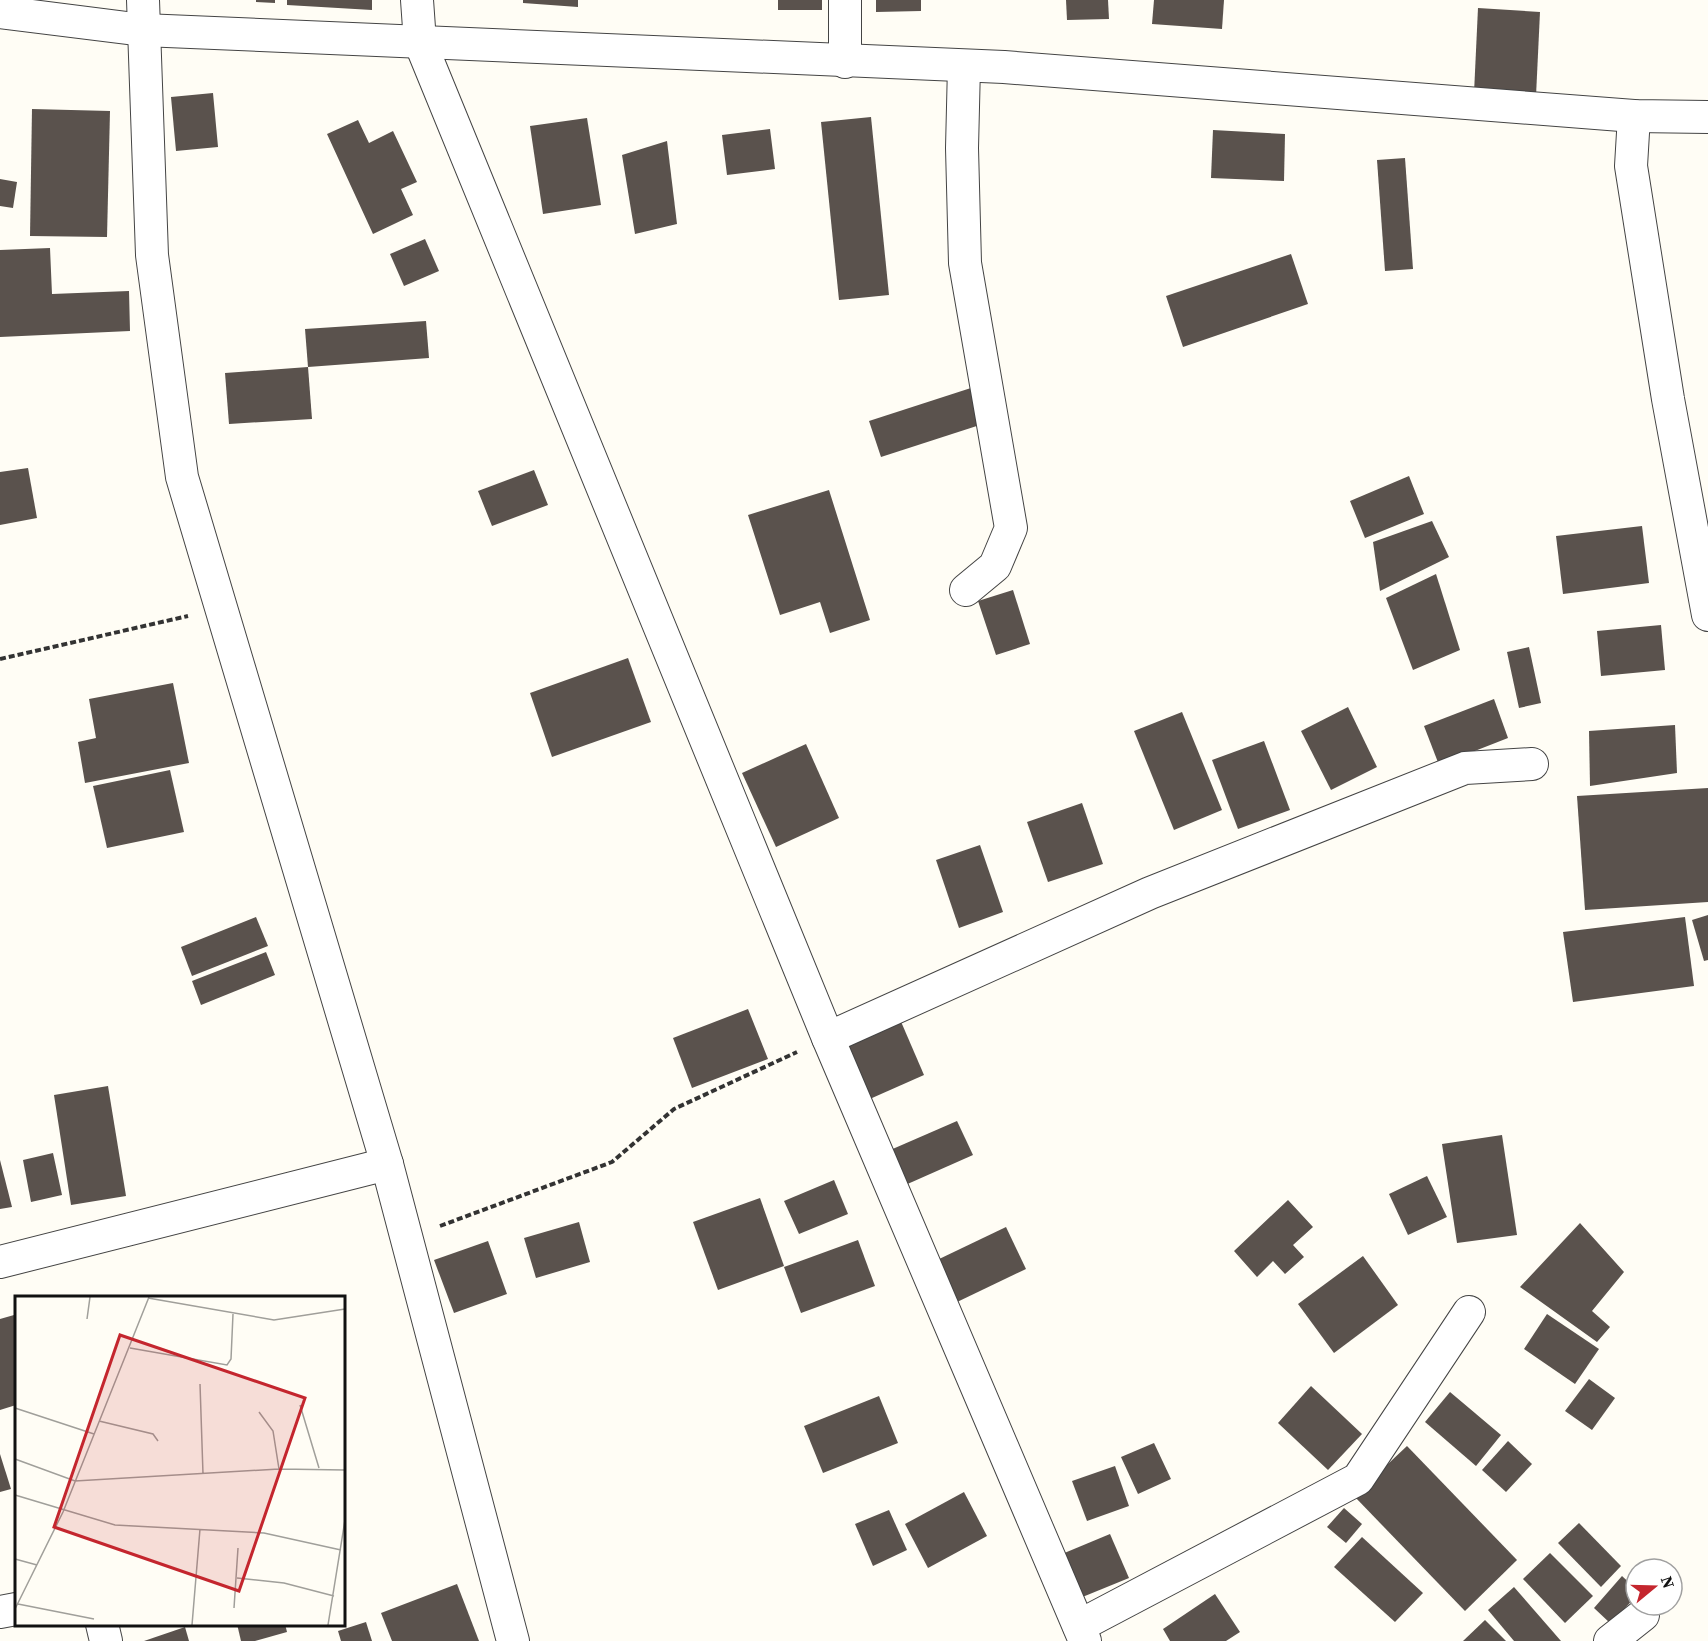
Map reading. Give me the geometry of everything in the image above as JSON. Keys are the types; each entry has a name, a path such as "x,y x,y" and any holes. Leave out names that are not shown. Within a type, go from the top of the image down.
{"street":[{"path":"417,0 420,42 828,1038 1082,1633 1358,1479 1469,1312"},
{"path":"845,0 846,62"},
{"path":"0,12 143,15 420,42 964,66 1634,116 1708,117"},
{"path":"143,15 152,255 182,477 387,1164 513,1641"},
{"path":"964,66 962,148 965,263 1011,528 995,566 966,590"},
{"path":"1634,116 1631,166 1668,399 1708,615"},
{"path":"828,1038 1150,893 1465,768 1532,765"},
{"path":"0,1262 387,1164"},
{"path":"0,1612 15,1609"},
{"path":"1610,1641 1641,1617"},
{"path":"102,1626 106,1641"}],"path":[{"path":"0,659 221,609"},
{"path":"405,1239 612,1162 674,1109 828,1038"}],"building":[{"path":"256,0 275,0 275,3 256,2"},
{"path":"287,0 372,0 372,10 287,5"},
{"path":"523,0 578,0 578,7 523,3"},
{"path":"778,0 822,0 822,10 778,10"},
{"path":"876,0 921,0 921,11 876,12"},
{"path":"1066,0 1108,0 1109,19 1067,20"},
{"path":"1154,0 1224,0 1222,29 1152,24"},
{"path":"1478,8 1540,12 1536,96 1474,93"},
{"path":"213,93 218,147 176,151 171,97"},
{"path":"32,109 110,111 107,237 30,236"},
{"path":"871,117 889,295 839,300 821,122"},
{"path":"587,118 601,205 543,214 530,126"},
{"path":"358,120 369,143 393,131 417,182 401,189 413,215 373,234 327,134"},
{"path":"770,129 775,169 727,175 722,135"},
{"path":"1213,130 1285,134 1284,181 1211,178"},
{"path":"667,141 677,224 635,234 622,155"},
{"path":"1405,158 1413,269 1385,271 1377,160"},
{"path":"0,179 17,182 13,208 0,206"},
{"path":"425,239 439,271 404,286 390,254"},
{"path":"50,248 52,294 129,291 130,331 0,337 0,250"},
{"path":"1291,254 1308,304 1183,347 1166,296"},
{"path":"426,321 429,358 308,367 305,329"},
{"path":"308,367 312,419 229,424 225,373"},
{"path":"974,387 986,423 881,457 869,421"},
{"path":"28,468 37,518 0,525 0,472"},
{"path":"534,470 548,505 492,526 478,491"},
{"path":"1409,476 1424,514 1365,538 1350,501"},
{"path":"829,490 870,620 830,633 820,602 780,615 748,515"},
{"path":"1432,521 1449,557 1380,591 1373,542"},
{"path":"1642,526 1649,583 1563,594 1556,536"},
{"path":"1436,574 1460,650 1413,670 1386,598"},
{"path":"1013,590 1030,644 996,655 978,601"},
{"path":"1661,625 1665,670 1601,676 1597,631"},
{"path":"1529,647 1541,703 1519,708 1507,652"},
{"path":"628,658 651,722 552,757 530,693"},
{"path":"173,683 189,763 85,783 78,742 96,738 89,699"},
{"path":"1494,699 1508,738 1439,765 1424,726"},
{"path":"1348,707 1377,767 1331,790 1301,731"},
{"path":"1182,712 1222,810 1174,830 1134,731"},
{"path":"1675,725 1677,773 1590,786 1589,731"},
{"path":"1264,741 1290,810 1238,829 1212,760"},
{"path":"806,744 839,818 776,847 742,773"},
{"path":"170,770 184,832 107,848 93,786"},
{"path":"1708,788 1708,902 1585,910 1577,796"},
{"path":"1082,803 1103,864 1048,882 1027,822"},
{"path":"980,845 1003,912 959,928 936,860"},
{"path":"1708,915 1708,960 1704,961 1692,920"},
{"path":"256,917 268,946 192,976 181,947"},
{"path":"1685,917 1694,986 1573,1002 1563,932"},
{"path":"266,952 275,975 201,1005 192,981"},
{"path":"748,1009 768,1059 692,1088 673,1038"},
{"path":"899,1017 924,1075 863,1102 838,1044"},
{"path":"108,1086 126,1196 71,1205 54,1095"},
{"path":"957,1121 973,1155 903,1186 888,1151"},
{"path":"1502,1135 1517,1235 1457,1243 1442,1144"},
{"path":"53,1153 62,1195 31,1202 23,1160"},
{"path":"0,1160 12,1207 0,1209"},
{"path":"1427,1176 1447,1217 1408,1235 1389,1194"},
{"path":"834,1180 848,1214 799,1234 784,1201"},
{"path":"760,1198 784,1266 718,1290 693,1222"},
{"path":"1288,1200 1313,1227 1293,1245 1304,1257 1285,1274 1273,1261 1257,1277 1234,1251"},
{"path":"579,1222 590,1262 536,1278 524,1238"},
{"path":"1580,1223 1624,1272 1592,1311 1610,1327 1597,1342 1520,1287"},
{"path":"1006,1227 1026,1269 955,1303 935,1261"},
{"path":"858,1240 875,1286 801,1313 784,1267"},
{"path":"488,1241 507,1294 454,1313 434,1260"},
{"path":"1363,1256 1398,1305 1334,1353 1298,1304"},
{"path":"1547,1314 1599,1349 1575,1384 1524,1349"},
{"path":"14,1315 15,1405 0,1410 0,1319"},
{"path":"1589,1379 1615,1398 1592,1430 1565,1411"},
{"path":"1311,1386 1362,1434 1328,1470 1278,1423"},
{"path":"1450,1392 1501,1435 1476,1466 1425,1422"},
{"path":"879,1396 898,1443 823,1473 804,1426"},
{"path":"1508,1441 1532,1464 1506,1492 1482,1470"},
{"path":"1154,1443 1171,1479 1138,1494 1121,1457"},
{"path":"1407,1446 1517,1560 1465,1611 1354,1496"},
{"path":"0,1454 11,1489 0,1492"},
{"path":"1115,1466 1129,1506 1087,1521 1072,1481"},
{"path":"964,1492 987,1536 928,1568 905,1524"},
{"path":"1344,1508 1362,1524 1346,1543 1327,1527"},
{"path":"889,1510 907,1550 873,1566 855,1524"},
{"path":"1579,1523 1621,1566 1601,1587 1558,1543"},
{"path":"1110,1534 1129,1578 1080,1598 1062,1554"},
{"path":"1362,1537 1423,1593 1395,1622 1334,1567"},
{"path":"1550,1553 1593,1596 1565,1623 1523,1579"},
{"path":"1622,1576 1624,1578 1624,1609 1611,1624 1594,1608"},
{"path":"457,1584 479,1641 392,1641 381,1613"},
{"path":"1514,1587 1561,1641 1514,1641 1488,1610"},
{"path":"1215,1594 1240,1632 1226,1641 1170,1641 1163,1629"},
{"path":"1485,1620 1506,1641 1463,1641"},
{"path":"366,1622 372,1641 341,1641 338,1631"},
{"path":"237,1626 286,1626 287,1632 255,1641 241,1641"},
{"path":"185,1627 189,1641 144,1641"}]}
